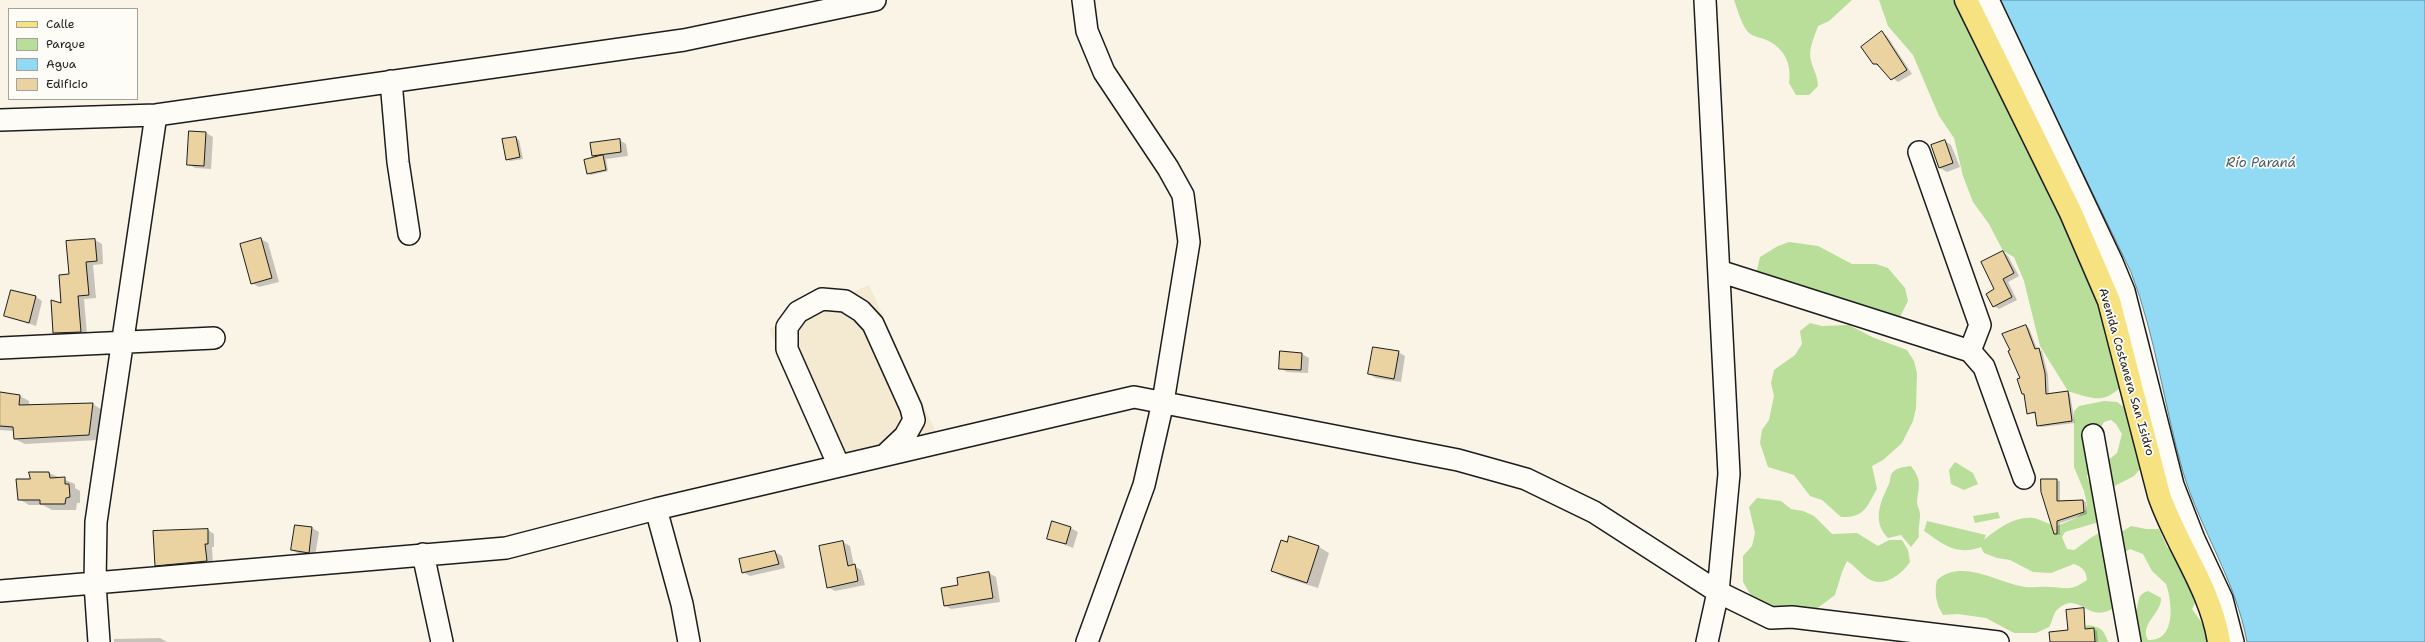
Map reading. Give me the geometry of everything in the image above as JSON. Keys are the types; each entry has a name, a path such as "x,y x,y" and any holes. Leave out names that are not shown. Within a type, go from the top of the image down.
{"main road":[{"name":"Avenida Costanera San Isidro","path":"1966,0 2071,213 2108,301 2159,494 2168,519 2208,600 2219,642"}],"street":[{"path":"0,120 156,115 684,40 876,0"},
{"path":"1083,0 1087,31 1104,72 1168,168 1183,195 1189,242 1163,402 1144,486 1087,642"},
{"path":"1705,0 1729,474 1718,592 1707,642"},
{"path":"1988,0 2112,262 2124,291 2173,485 2194,540 2222,599 2234,642"},
{"path":"391,81 398,162 409,234"},
{"path":"99,642 95,584 96,522 124,341 156,115"},
{"path":"1919,152 1980,325 1970,351"},
{"path":"1719,271 1970,351 1984,367 2024,478"},
{"path":"839,466 788,349 788,327 798,312 822,299 845,300 862,311 873,324 911,408 914,420 905,436 886,455"},
{"path":"0,348 124,341 214,338"},
{"path":"0,591 506,548 656,509 1134,397 1458,460 1526,479 1594,512 1718,592 1771,618 1792,617 1998,642"},
{"path":"2093,435 2130,642"},
{"path":"656,509 682,604 690,642"},
{"path":"423,554 442,642"}],"shaded area":[{"path":"869,285 941,443 827,466 769,329"}],"green space":[{"path":"1734,0 1852,0 1829,21 1818,26 1812,44 1810,57 1818,86 1809,95 1796,95 1789,83 1790,76 1788,62 1785,56 1777,46 1771,42 1754,36 1749,32 1743,24"},
{"path":"1879,0 1967,0 2136,376 2111,395 2091,398 2068,391 2040,346 2024,281 2014,257 2003,251 1989,224 1973,202 1963,176 1954,138 1939,116 1913,55 1888,26"},
{"path":"1789,242 1818,246 1852,264 1876,264 1888,268 1905,288 1908,301 1897,323 1755,278 1760,257 1778,246"},
{"path":"1810,323 1822,326 1849,325 1872,337 1907,350 1914,361 1917,373 1916,408 1913,421 1902,443 1883,460 1872,466 1877,489 1864,510 1855,516 1841,517 1822,500 1810,496 1794,475 1768,467 1760,443 1762,430 1769,420 1774,396 1771,383 1774,370 1795,355 1802,344 1800,331"},
{"path":"2104,401 2117,402 2128,410 2142,467 2134,476 2111,488 2096,470 2117,453 2122,434 2116,424 2111,420 2104,422 2101,427 2087,477 2092,489 2099,522 2065,532 2062,537 2067,549 2074,550 2098,534 2106,532 2119,532 2131,526 2146,529 2159,529 2167,547 2177,556 2181,570 2186,575 2198,597 2192,609 2204,626 2221,642 2129,642 2131,623 2142,594 2148,591 2161,598 2158,609 2146,629 2148,640 2157,639 2164,634 2168,627 2171,609 2166,584 2152,571 2143,554 2130,549 2125,552 2118,605 2108,611 2099,613 2073,603 2067,604 2057,610 2049,627 2036,633 2014,633 1986,618 1958,614 1943,615 1937,603 1937,580 1947,574 1958,571 1969,571 2025,587 2070,588 2087,580 2083,569 2074,564 2051,573 2033,572 2010,560 1997,558 1984,553 1981,547 1965,550 1951,548 1924,531 1927,521 1986,535 1984,540 2000,528 2020,519 2033,518 2057,526 2076,518 2086,510 2087,504 2084,491 2074,467 2074,411 2079,406"},
{"path":"1955,462 1973,473 1978,484 1964,490 1951,484 1949,470"},
{"path":"1911,466 1917,475 1919,483 1917,502 1920,514 1919,537 1911,547 1901,535 1888,538 1880,526 1879,512 1892,474 1899,468"},
{"path":"1757,498 1781,501 1791,509 1803,511 1814,516 1832,534 1857,533 1878,546 1889,540 1902,540 1908,550 1910,562 1897,576 1879,582 1867,578 1847,561 1835,595 1815,610 1777,614 1756,604 1743,582 1743,556 1752,546 1755,533 1749,507"},
{"path":"1998,512 2000,518 1975,523 1973,516"},
{"path":"2088,625 2101,629 2108,642 2072,642 2082,628"}],"water":[{"name":"Río Paraná","path":"1999,0 2425,0 2425,642 2247,642 2235,598 2190,494 2183,472 2147,321 2131,272"}],"building":[{"path":"1882,31 1907,70 1891,80 1877,64 1873,64 1861,47"},
{"path":"189,131 206,132 204,166 187,165"},
{"path":"516,137 520,157 506,160 502,139"},
{"path":"620,139 621,152 592,156 590,143"},
{"path":"1945,140 1953,163 1939,168 1931,145"},
{"path":"603,155 606,170 587,174 584,160"},
{"path":"261,238 272,278 251,284 240,244"},
{"path":"95,239 97,261 86,262 89,295 78,296 81,332 53,333 51,300 61,303 59,275 69,274 66,241"},
{"path":"2003,251 2014,273 2003,279 2012,297 1993,307 1986,294 1994,289 1981,262"},
{"path":"11,290 36,296 29,323 4,316"},
{"path":"2026,325 2035,349 2039,348 2045,373 2046,394 2068,391 2072,421 2037,426 2035,412 2027,414 2024,394 2022,394 2017,379 2020,378 2008,351 2010,350 2002,334"},
{"path":"1373,347 1399,351 1394,379 1368,374"},
{"path":"1280,351 1302,353 1301,370 1279,369"},
{"path":"0,392 20,395 19,405 93,403 89,435 14,439 13,427 0,426"},
{"path":"29,472 49,472 50,478 65,477 65,484 69,484 70,497 66,498 65,504 40,504 40,500 18,500 16,479 30,479"},
{"path":"2041,479 2057,479 2057,501 2083,500 2084,512 2057,521 2057,534 2054,534 2041,492"},
{"path":"1052,521 1071,527 1066,544 1047,539"},
{"path":"295,525 312,527 309,553 291,550"},
{"path":"208,529 208,544 205,544 207,561 155,566 153,531"},
{"path":"1289,536 1319,546 1307,583 1271,571 1281,540 1287,542"},
{"path":"843,541 848,566 855,564 858,581 827,588 819,546"},
{"path":"775,551 779,564 742,573 739,559"},
{"path":"989,572 993,598 944,606 941,588 958,585 957,578"},
{"path":"2084,608 2085,629 2094,628 2095,642 2050,642 2049,632 2068,630 2066,610"}]}
